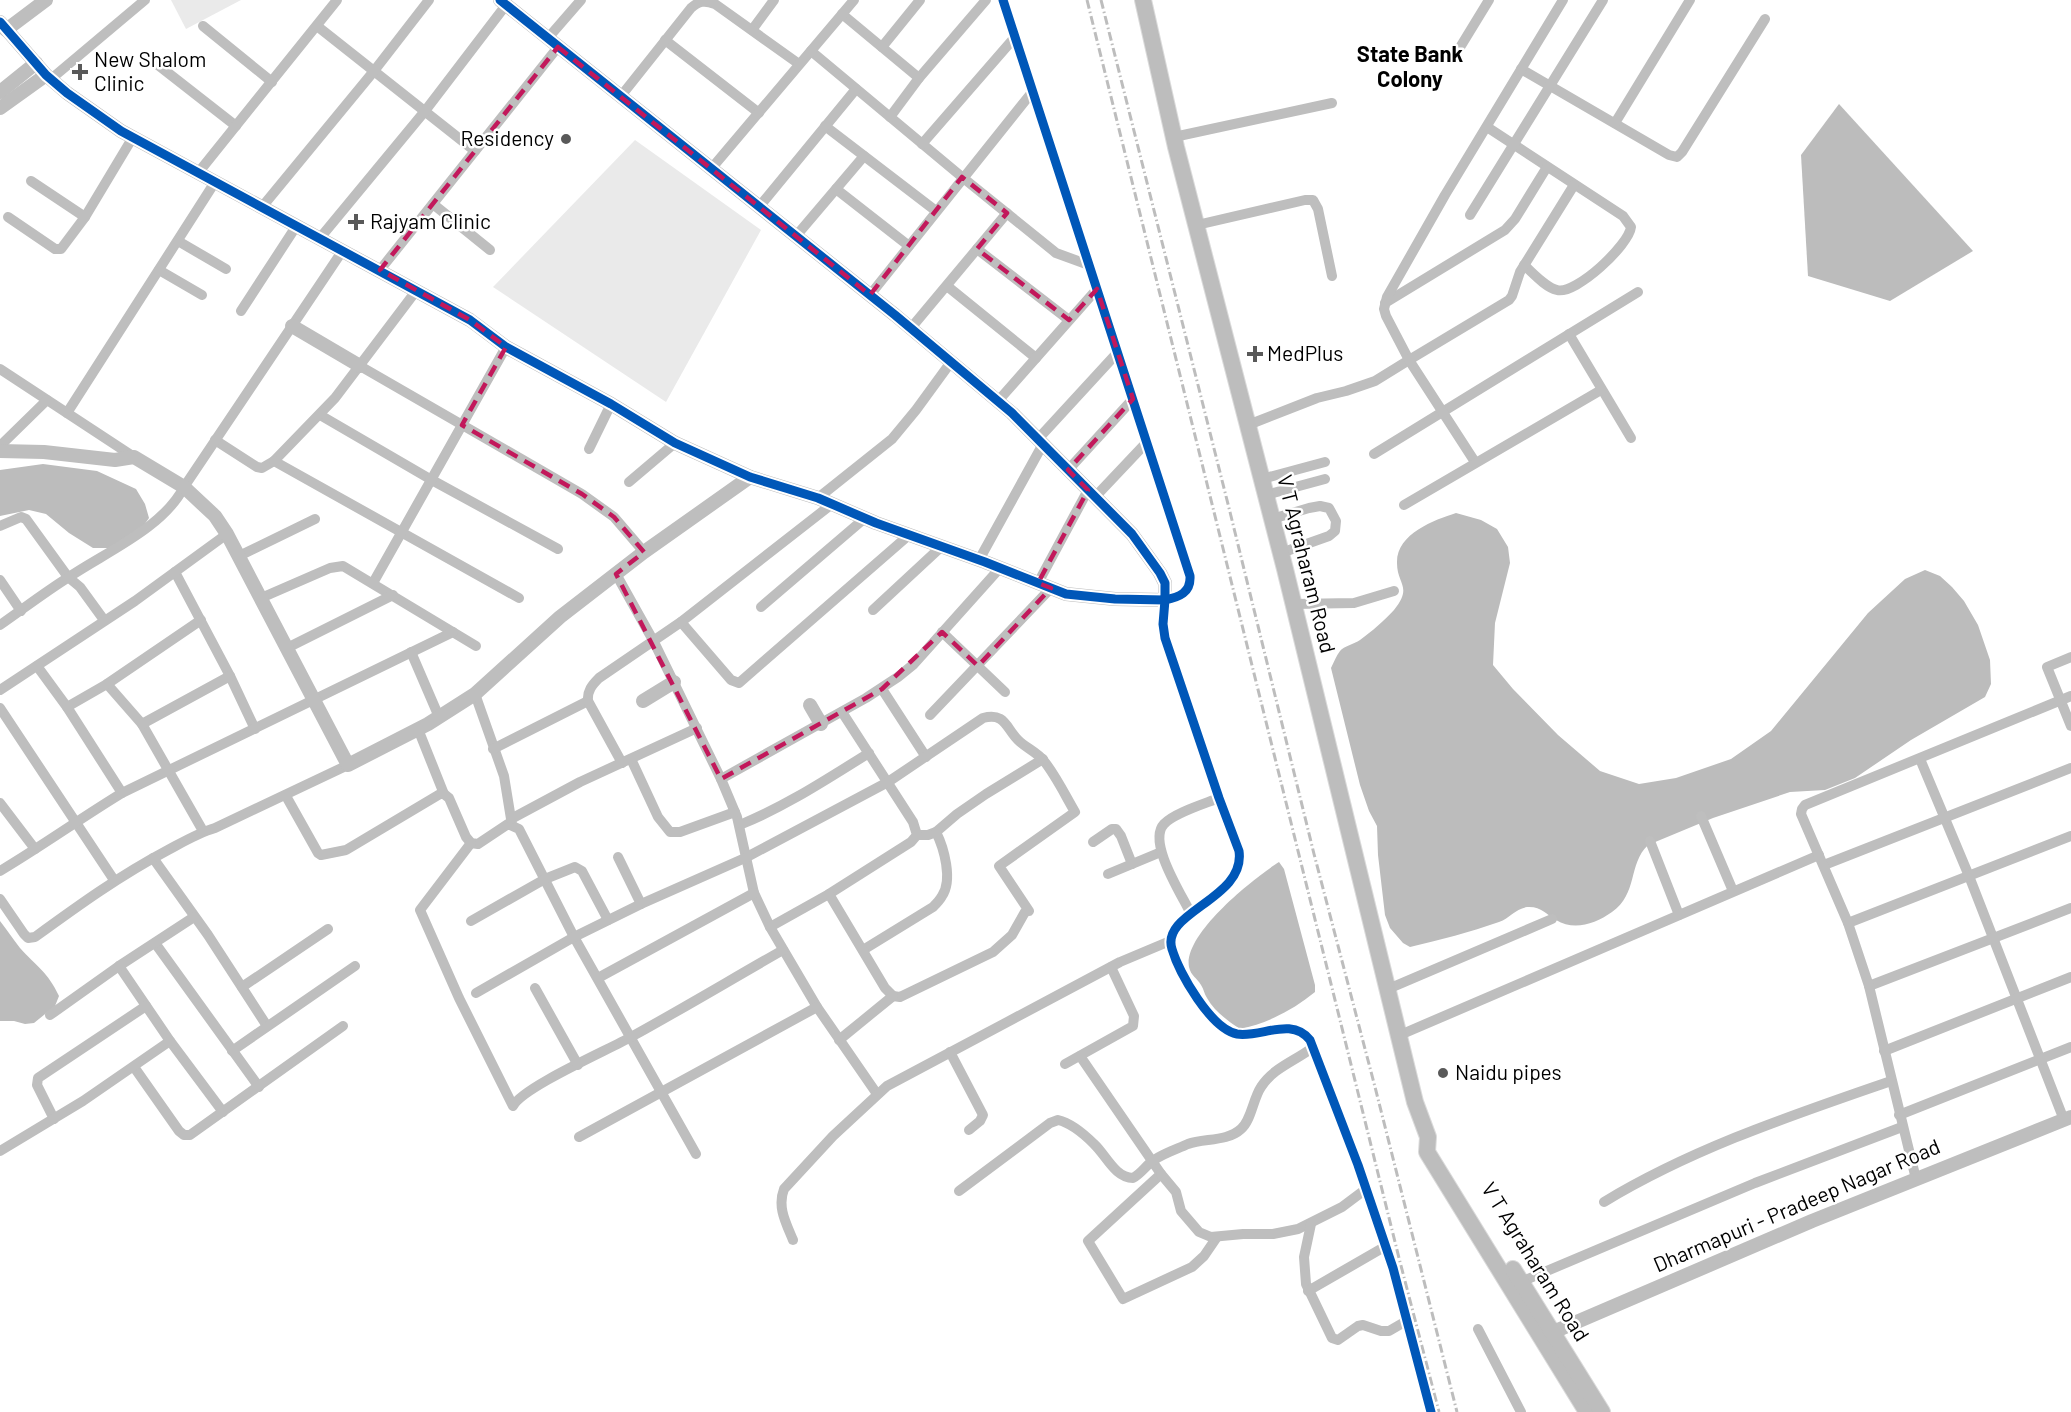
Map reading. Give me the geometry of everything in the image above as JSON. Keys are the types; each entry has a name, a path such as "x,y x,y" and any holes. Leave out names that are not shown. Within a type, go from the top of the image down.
{"main road":[{"name":"V T Agraharam Road","path":"1143,0 1174,137 1294,604 1415,1102 1428,1137 1441,1153 1515,1284 1547,1335 1602,1412"},
{"name":"V T Agraharam Road","path":"1547,1335 1582,1410"}],"street":[{"path":"46,0 3,26 48,77 67,93 133,138 470,320 506,347 611,404 675,443 750,477 818,498 1066,594 1115,599 1165,600 1180,597 1190,585 1190,576 1003,0"},
{"path":"0,108 48,77 145,0"},
{"path":"198,173 337,0"},
{"path":"262,207 429,0"},
{"path":"380,270 476,151 581,0"},
{"path":"621,96 691,8 703,0 715,4 799,64"},
{"path":"752,30 774,0"},
{"path":"882,47 920,0"},
{"path":"890,117 919,78 986,0"},
{"path":"1459,49 1489,0"},
{"path":"1475,462 1409,360 1386,316 1384,303 1445,195 1563,0"},
{"path":"1470,215 1603,0"},
{"path":"1615,123 1690,0"},
{"path":"711,169 851,1"},
{"path":"320,238 425,111 503,3 912,328 998,401 1132,534 1165,583 1163,624 1165,638 1239,851 1238,872 1226,885 1179,924 1171,934 1172,952 1199,1002 1219,1025 1233,1034 1248,1035 1287,1028 1296,1029 1306,1035 1386,1246 1408,1320 1431,1412"},
{"path":"842,14 919,78"},
{"path":"1521,69 1674,157 1679,155 1765,19"},
{"path":"203,26 272,82"},
{"path":"316,26 476,151"},
{"path":"922,144 1015,37"},
{"path":"665,40 759,113"},
{"path":"811,51 1056,252 1089,266"},
{"path":"0,92 36,63"},
{"path":"158,65 236,126"},
{"path":"759,207 856,89"},
{"path":"870,295 1033,91"},
{"path":"1174,137 1332,103"},
{"path":"825,126 936,211"},
{"path":"1486,127 1627,219 1631,227 1631,232 1618,251 1584,279 1565,290 1557,290 1549,286 1524,265"},
{"path":"8,217 57,250 66,245 133,138"},
{"path":"796,236 864,156"},
{"path":"1384,303 1505,230 1515,219 1547,167"},
{"path":"31,181 85,217"},
{"path":"67,413 216,182"},
{"path":"1248,425 1317,398 1375,381 1509,300 1520,272 1574,185"},
{"path":"836,189 909,246"},
{"path":"1197,225 1313,200 1318,209 1332,276"},
{"path":"433,204 490,250"},
{"path":"912,328 1007,213"},
{"path":"241,310 297,225"},
{"path":"178,241 226,269"},
{"path":"977,249 1069,320"},
{"path":"0,625 68,577 159,518 176,501 343,250"},
{"path":"159,270 202,295"},
{"path":"946,286 1035,358"},
{"path":"998,401 1097,289"},
{"path":"215,440 257,467 262,468 274,461 320,415 417,291"},
{"path":"1374,454 1638,292"},
{"path":"292,326 582,494 614,517 644,552"},
{"path":"1569,334 1631,438"},
{"path":"373,583 400,531 506,347"},
{"path":"979,560 1040,442 1118,352"},
{"path":"818,498 892,438 951,362"},
{"path":"0,369 184,487 215,516 227,534 348,765"},
{"path":"1404,505 1601,390"},
{"path":"1068,470 1133,399"},
{"path":"0,446 47,400"},
{"path":"589,449 611,404"},
{"path":"320,415 430,479 558,549"},
{"path":"930,715 978,666 1044,586 1091,493 1147,442"},
{"path":"629,483 675,443"},
{"path":"0,451 44,452 115,460 135,457"},
{"path":"274,461 519,598"},
{"path":"1264,487 1325,462"},
{"path":"0,899 24,934 31,938 114,880 202,831 214,828 286,796 418,729 474,694 524,648 616,574 750,477"},
{"path":"1264,487 1325,479"},
{"path":"735,812 680,832 670,832 657,817 627,761 588,701 589,691 599,678 681,622 832,504"},
{"path":"1272,519 1320,506 1329,508 1336,521 1335,531 1329,536 1281,553"},
{"path":"0,526 21,517 26,519 68,577 80,588 104,620"},
{"path":"762,607 865,518"},
{"path":"238,556 315,519"},
{"path":"0,690 175,572 227,534"},
{"path":"681,622 731,680 739,683 909,535"},
{"path":"873,610 942,546"},
{"path":"261,598 339,566 347,567 476,646"},
{"path":"721,779 882,689 914,664 1000,568"},
{"path":"175,572 255,729"},
{"path":"616,574 654,642 721,779 735,812 754,893 770,927 817,1007 877,1094"},
{"path":"0,580 21,611"},
{"path":"1294,604 1354,603 1394,591"},
{"path":"287,648 393,595"},
{"path":"67,707 107,684 201,620"},
{"path":"0,871 122,793 453,632"},
{"path":"942,632 1005,692"},
{"path":"411,652 439,717"},
{"path":"2071,657 2047,667 2066,698 2071,726"},
{"path":"37,666 67,707 122,793"},
{"path":"142,724 230,676"},
{"path":"643,701 674,682"},
{"path":"107,684 142,724 202,831"},
{"path":"882,689 926,757"},
{"path":"474,694 504,776 511,822 522,834 574,937 696,1154"},
{"path":"1916,1179 1869,986 1848,923 1802,814 1803,806 2066,698"},
{"path":"493,749 588,701"},
{"path":"810,705 821,724"},
{"path":"0,708 114,880"},
{"path":"842,712 913,822 917,835"},
{"path":"476,993 574,937 641,904 745,858 888,782 983,718 993,717 1004,722 1017,739 1042,759 1075,812 999,866 1029,911 1025,912 1012,935 993,952 900,997 893,996 885,988 829,894"},
{"path":"418,729 444,794 466,837 471,843 478,844 504,826 580,782 697,728"},
{"path":"742,824 775,811 869,753"},
{"path":"770,927 829,894 911,842 917,835 936,832 986,794 1042,759"},
{"path":"1920,759 1946,817 2040,1059 2067,1119"},
{"path":"1400,1035 1733,891 1946,817 2071,768"},
{"path":"286,796 318,853 325,855 346,850 436,795 444,794"},
{"path":"1191,914 1161,852 1158,833 1165,822 1219,798"},
{"path":"0,803 35,849"},
{"path":"1701,816 1733,891"},
{"path":"1093,842 1112,829 1117,830 1132,864"},
{"path":"862,950 933,907 942,898 945,889 947,858 936,832"},
{"path":"1848,923 2071,836"},
{"path":"1650,841 1679,915"},
{"path":"471,843 420,910 459,998 513,1106 516,1099 543,1082 631,1037 783,950"},
{"path":"1108,873 1161,852"},
{"path":"618,856 641,904"},
{"path":"153,858 208,935 267,1026"},
{"path":"471,921 570,867 579,868 582,871 608,920"},
{"path":"598,978 754,893"},
{"path":"1869,986 2071,908"},
{"path":"50,1015 194,917"},
{"path":"1388,989 1552,919"},
{"path":"242,987 328,929"},
{"path":"793,1240 780,1207 784,1189 803,1167 877,1094 906,1075 1111,967 1170,940"},
{"path":"155,943 259,1087"},
{"path":"119,966 170,1041 224,1112"},
{"path":"232,1051 355,966"},
{"path":"1065,1064 1130,1030 1135,1023 1134,1016 1111,967"},
{"path":"1884,1051 2071,977"},
{"path":"535,988 578,1065"},
{"path":"839,1040 893,996"},
{"path":"54,1119 37,1085 39,1078 146,1006"},
{"path":"579,1137 817,1007"},
{"path":"134,1067 160,1101 177,1129 184,1135 193,1133 224,1112 343,1026"},
{"path":"0,1151 54,1119 170,1041"},
{"path":"958,1191 1050,1123 1058,1120 1075,1128 1094,1143 1120,1174 1133,1178 1141,1174 1152,1161 1190,1143 1222,1138 1241,1130 1248,1121 1254,1100 1268,1077 1312,1047"},
{"path":"1899,1115 2071,1047"},
{"path":"950,1052 983,1115 980,1121 969,1130"},
{"path":"1080,1056 1121,1118 1176,1192 1181,1211 1204,1236 1287,1232 1311,1224 1353,1200 1366,1189"},
{"path":"1604,1202 1644,1179 1753,1130 1891,1081"},
{"name":"Dharmapuri - Pradeep Nagar Road","path":"1547,1335 1801,1226 2067,1119"},
{"path":"1515,1284 1755,1183 1902,1127"},
{"path":"1161,1174 1088,1241 1123,1299 1192,1266 1204,1256 1217,1237"},
{"path":"1311,1224 1304,1257 1304,1275 1308,1290 1330,1335 1335,1340 1363,1325 1389,1331 1408,1320"},
{"path":"1308,1290 1386,1246"},
{"path":"1478,1329 1521,1412"}],"highlighted area":[{"path":"558,47 870,295 962,177 1007,213 977,249 1069,320 1097,289 1133,399 1068,470 1088,490 1038,583 1051,588 978,666 942,632 882,689 721,779 616,574 644,552 614,517 582,494 462,425 506,347 470,320 380,270"}],"shaded area":[{"path":"171,0 241,0 186,29"},
{"path":"1839,104 1973,251 1890,301 1808,276 1801,155"},
{"path":"635,140 761,230 666,402 493,287"},
{"path":"43,464 97,471 136,489 145,504 149,518 142,528 112,548 93,548 69,533 46,514 29,510 0,516 0,470"},
{"path":"1456,513 1481,520 1497,529 1508,547 1510,563 1495,623 1493,665 1558,735 1600,771 1639,784 1676,778 1731,759 1771,731 1868,613 1905,579 1925,570 1940,576 1952,587 1964,601 1978,625 1990,660 1991,684 1985,697 1911,740 1855,778 1825,790 1790,792 1713,818 1648,845 1638,861 1626,897 1612,912 1599,920 1584,925 1570,925 1556,920 1540,909 1527,907 1499,922 1410,947 1403,943 1390,928 1385,915 1377,826 1360,785 1331,668 1342,649 1369,633 1400,602 1403,586 1398,570 1398,553 1409,536 1427,524"},
{"path":"1279,862 1284,869 1315,992 1280,1015 1240,1029 1210,1003 1190,970 1190,954 1208,923 1222,908"},
{"path":"0,921 20,948 46,975 59,996 55,1006 34,1023 0,1021"}],"railway":[{"path":"1087,0 1439,1412"},
{"path":"1101,0 1314,854 1457,1412"}],"cycle path":[{"path":"0,22 46,75 67,93 121,131 470,320 506,347 611,404 675,443 750,477 818,498 876,523 1066,594 1115,599 1165,600 1165,583 1132,534 1012,413 895,315 500,0"},
{"path":"1003,0 1190,576 1190,582 1183,593 1165,600 1163,624 1165,638 1239,851 1238,867 1230,881 1178,925 1172,936 1172,949 1181,972 1197,999 1227,1030 1237,1034 1294,1030 1310,1040 1358,1165 1393,1268 1431,1412"}],"place":[{"name":"New Shalom Clinic","path":"80,72"},
{"name":"Residency","path":"566,139"},
{"name":"Rajyam Clinic","path":"356,222"},
{"name":"MedPlus","path":"1255,354"},
{"name":"Naidu pipes","path":"1443,1073"}],"district":[{"name":"State Bank Colony","path":"1410,66"}]}
